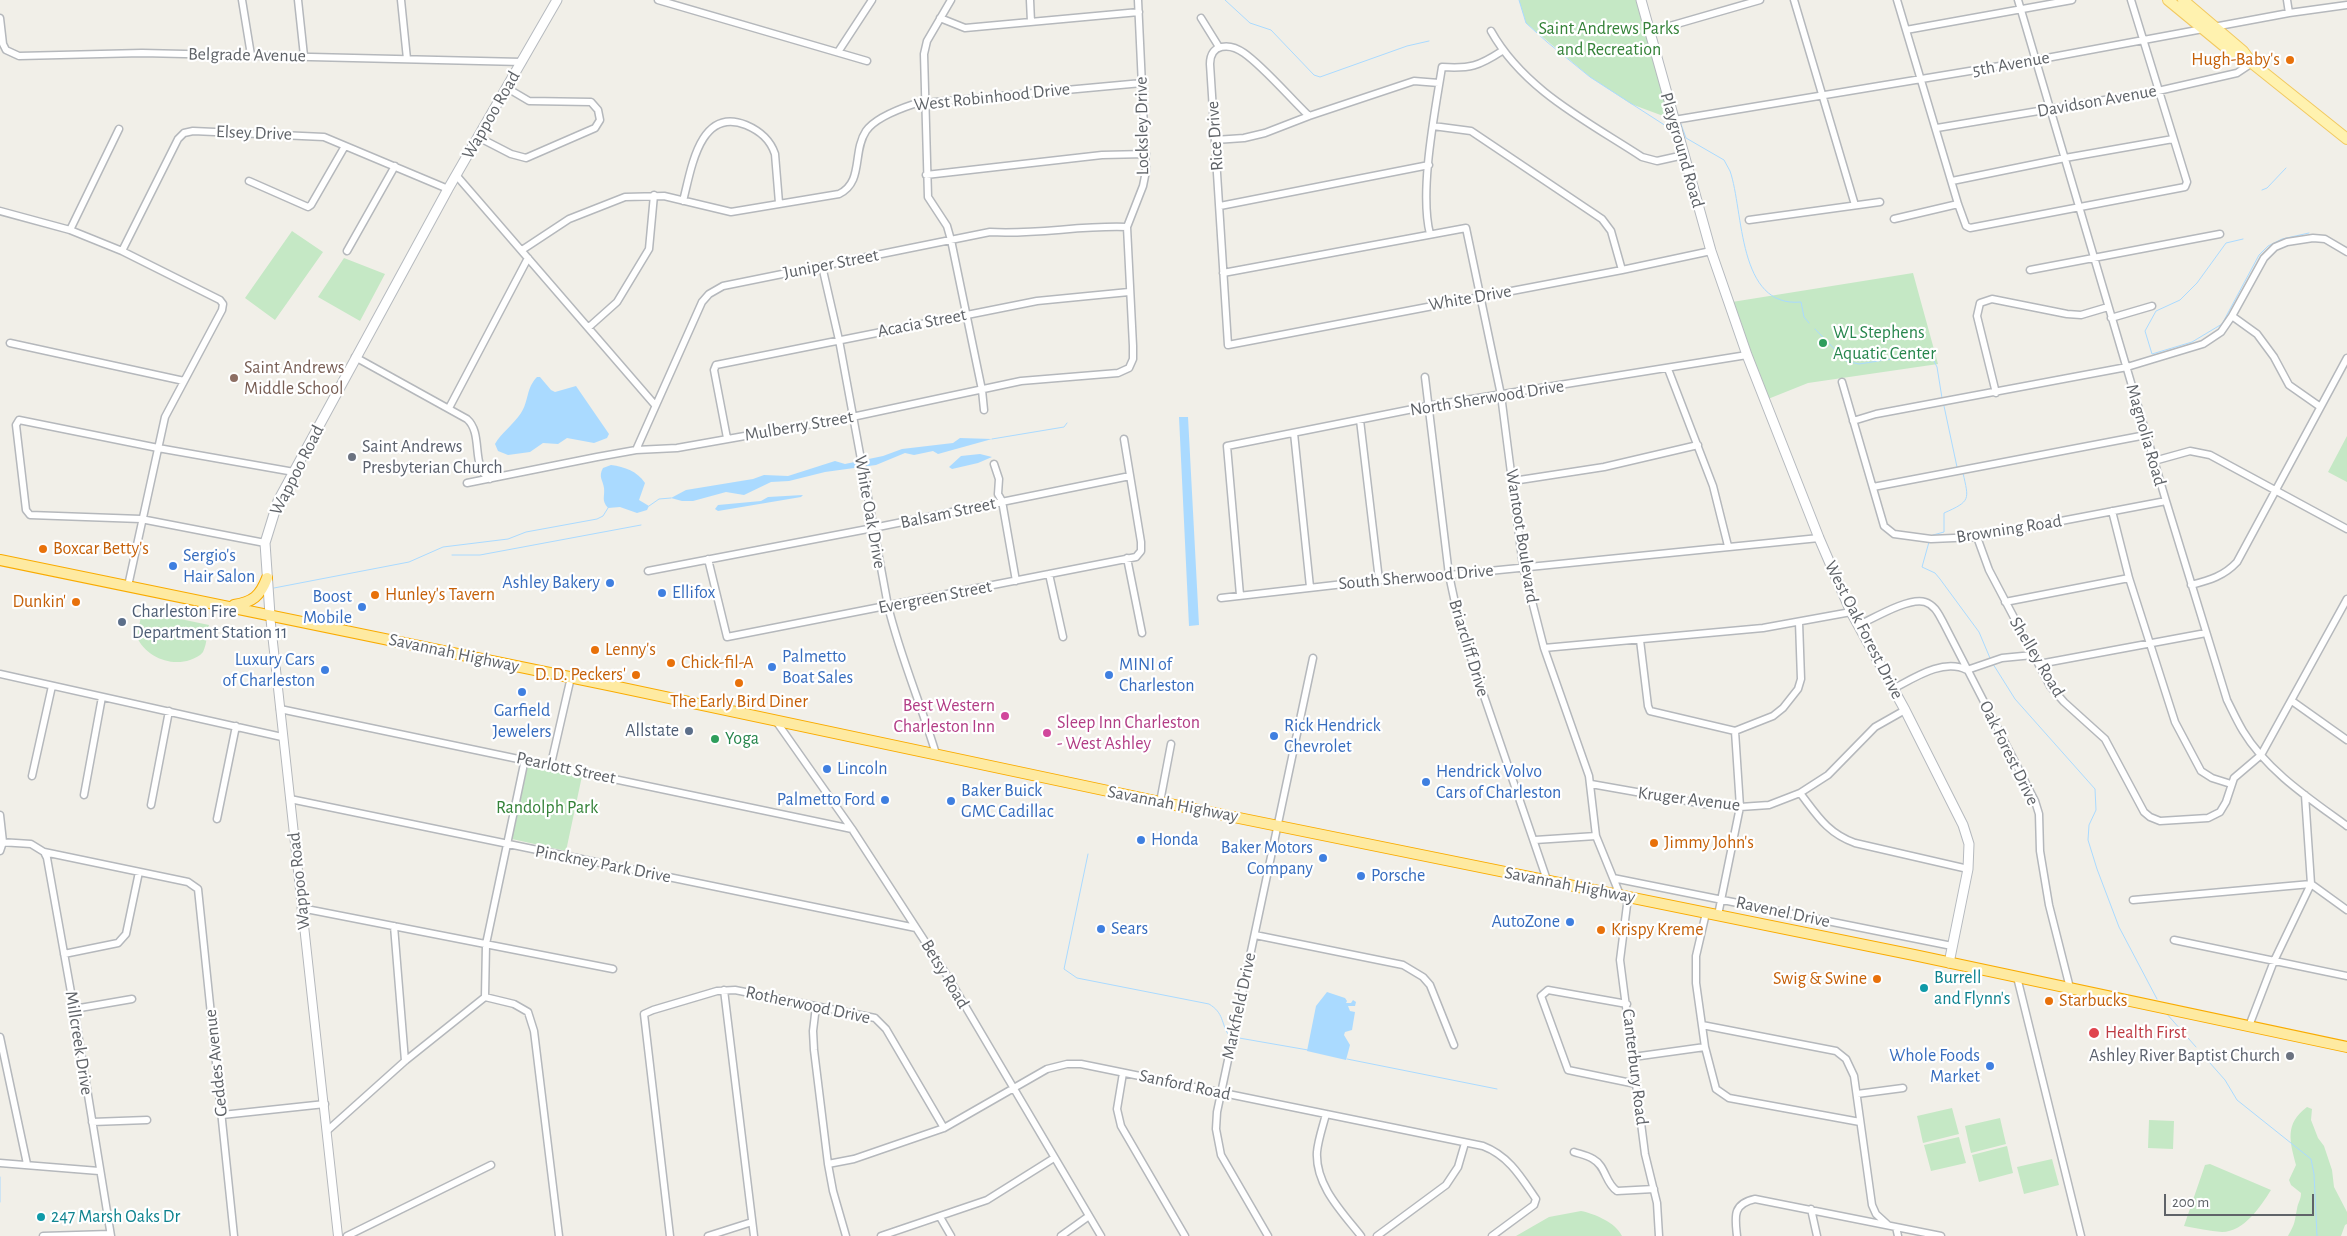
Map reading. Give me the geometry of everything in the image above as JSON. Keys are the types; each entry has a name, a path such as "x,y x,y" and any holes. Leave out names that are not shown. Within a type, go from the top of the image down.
{"highway":[{"name":"Savannah Highway","path":"0,560 2347,1047"},
{"path":"228,606 248,603 255,599 262,590 266,578"}],"main road":[{"name":"Wappoo Road","path":"270,615 266,578 266,543 278,501 448,188 557,0"},
{"name":"Playground Road","path":"1641,0 1648,32 1726,298"},
{"path":"2168,0 2236,56 2252,64 2347,140"},
{"path":"2185,1 2243,51 2252,64"},
{"name":"West Oak Forest Drive","path":"1726,298 1819,538 1851,612 1905,710 1963,825 1969,844 1968,869 1949,963"}],"street":[{"path":"242,0 251,55"},
{"path":"298,0 304,56"},
{"path":"401,0 408,59"},
{"path":"658,0 867,60"},
{"path":"838,52 872,0"},
{"path":"951,0 925,47 926,175 928,197 947,226 951,240 982,390 984,410"},
{"path":"1030,0 1031,22"},
{"name":"Locksley Drive","path":"1129,368 1133,346 1127,227 1143,186 1146,171 1138,0"},
{"path":"1648,32 1760,0"},
{"path":"1794,0 1855,205"},
{"path":"1897,0 1937,128 1958,204 1966,226 1974,228 2185,187 2187,182 2142,41 2131,0"},
{"name":"Magnolia Road","path":"2018,0 2111,318 2227,700 2242,730 2261,755 2305,795 2347,826"},
{"path":"1906,30 2072,0"},
{"path":"2287,0 2289,13"},
{"name":"5th Avenue","path":"1674,120 2036,60 2289,13 2347,5"},
{"path":"940,18 965,28 1138,12"},
{"name":"Belgrade Avenue","path":"0,18 3,44 6,50 19,56 108,53 522,62"},
{"path":"1201,18 1219,47 1230,46 1245,54 1309,116"},
{"path":"1492,31 1502,50 1539,90 1642,157 1656,161 1684,155"},
{"name":"Rice Drive","path":"1219,47 1212,52 1210,59 1228,345"},
{"path":"1223,273 1430,234 1426,208 1429,165 1442,67 1464,68 1476,66 1502,50"},
{"name":"Davidson Avenue","path":"1937,128 2158,91 2238,72 2252,64"},
{"path":"1215,140 1255,136 1414,81 1440,83"},
{"name":"West Robinhood Drive","path":"522,250 569,219 624,197 654,195 731,212 779,202 834,196 846,191 854,178 861,142 867,130 902,108 924,102 1142,83"},
{"path":"478,137 511,154 526,158 595,128 600,120 598,110 591,102 529,101 507,88"},
{"path":"683,201 700,142 711,129 727,122 745,125 759,132 773,146 779,202"},
{"path":"1433,126 1471,131 1602,219 1611,231 1622,270"},
{"path":"70,230 119,129"},
{"name":"Elsey Drive","path":"122,251 178,139 184,133 193,131 316,136 448,188"},
{"path":"1952,181 2173,139"},
{"path":"248,182 308,207 311,206 345,146"},
{"path":"926,175 1102,155 1146,154"},
{"path":"1220,206 1429,165"},
{"path":"347,251 396,166"},
{"path":"456,175 655,405"},
{"path":"589,327 617,302 645,258 652,238 654,195"},
{"path":"1749,220 1880,202"},
{"path":"1894,219 1958,204"},
{"path":"0,211 70,230 122,251 220,300 222,304 222,310 165,417 141,519 128,586"},
{"name":"Juniper Street","path":"636,450 702,302 709,294 723,286 990,232 1022,234 1098,226 1127,227"},
{"name":"Wantoot Boulevard","path":"1430,234 1466,228 1501,395 1523,566 1544,648 1591,784 1596,836 1613,878 1624,896"},
{"path":"2030,270 2220,234"},
{"path":"1854,420 1876,414 2127,367 2203,344 2220,332 2232,316 2264,258 2275,247 2287,242 2313,238 2326,240 2347,252"},
{"name":"White Drive","path":"1228,345 1622,270 1711,250"},
{"path":"449,408 528,258"},
{"name":"White Oak Drive","path":"822,266 839,340 888,606 895,635 926,719 936,754"},
{"name":"Acacia Street","path":"728,438 714,370 716,364 1037,301 1129,292"},
{"path":"1996,393 1977,316 1980,303 1992,299 2081,314 2108,307"},
{"path":"2111,318 2152,306"},
{"path":"2232,316 2257,334 2274,357 2289,384 2320,406"},
{"path":"10,343 184,381"},
{"name":"North Sherwood Drive","path":"1240,595 1227,446 1428,406 1747,355"},
{"path":"355,357 449,408 472,423 475,428 482,471 490,479"},
{"path":"2191,585 2216,578 2228,571 2237,562 2347,358"},
{"name":"Mulberry Street","path":"467,483 636,450 677,448 852,417 1021,381 1118,373 1129,368"},
{"path":"1668,369 1713,486 1728,546"},
{"name":"Briarcliff Drive","path":"1425,377 1449,575 1463,635 1546,880"},
{"name":"Browning Road","path":"1842,382 1884,526 1894,534 1931,539 1977,537 2166,502"},
{"path":"266,543 141,519 38,516 30,514 26,510 16,425 19,420 158,448 294,472"},
{"path":"1360,420 1379,580"},
{"path":"1294,433 1310,587"},
{"path":"1873,487 2146,435"},
{"path":"1124,438 1130,476"},
{"path":"1513,481 1604,467 1698,445"},
{"path":"2154,461 2190,451 2198,451 2210,455 2347,529"},
{"path":"994,464 999,479 998,494 1002,501 1016,581"},
{"name":"Balsam Street","path":"648,571 1130,476"},
{"name":"Evergreen Street","path":"708,559 727,637 1016,581 1136,557 1141,551 1130,476"},
{"path":"2112,511 2129,578 2169,707 2189,752 2201,771 2231,784"},
{"name":"Shelley Road","path":"1977,537 1989,570 2038,664 2060,698 2105,739 2140,806 2150,817 2160,821 2215,816 2224,807 2231,784 2239,773 2261,755"},
{"name":"South Sherwood Drive","path":"1221,598 1379,580 1449,575 1523,566 1819,538"},
{"path":"1127,558 1142,633"},
{"path":"1049,574 1063,637"},
{"path":"2006,602 2129,578"},
{"path":"2261,755 2347,599"},
{"name":"Oak Forest Drive","path":"1859,625 1914,602 1926,602 1935,608 2035,801 2039,814 2040,851 2049,905 2070,988"},
{"path":"1544,648 1763,628 1851,612"},
{"name":"Wappoo Road","path":"270,615 301,908 328,1130 338,1236"},
{"path":"1640,640 1650,711 1735,732 1773,716 1783,708 1798,689 1800,679 1799,622"},
{"path":"2038,664 2206,633"},
{"path":"1893,689 1924,672 1960,666 1967,670 2002,658 2033,655"},
{"name":"Markfield Drive","path":"1268,1236 1221,1156 1216,1129 1221,1092 1312,658"},
{"path":"0,674 282,736"},
{"path":"552,764 571,677"},
{"path":"32,776 52,686"},
{"path":"84,795 102,697"},
{"path":"2292,701 2347,740"},
{"name":"Pearlott Street","path":"280,709 552,764 852,829"},
{"name":"Kruger Avenue","path":"1591,784 1704,804 1740,807 1769,804 1800,793 1828,774 1875,726 1905,710"},
{"path":"151,805 169,712"},
{"name":"Betsy Road","path":"776,721 852,829 916,928 1101,1236"},
{"path":"217,819 236,726"},
{"path":"1718,915 1740,807 1735,732"},
{"path":"1160,802 1171,744"},
{"path":"328,1130 405,1061 484,997 486,944 525,759"},
{"path":"1800,793 1828,829 1841,838 1855,843 1968,869"},
{"path":"2249,1026 2274,961 2312,884 2305,795"},
{"name":"Pinckney Park Drive","path":"290,799 916,928"},
{"path":"0,815 2,842 0,851"},
{"path":"1534,840 1596,836"},
{"path":"2,842 31,844 44,852 139,872 126,934 122,940 118,943 64,954"},
{"name":"Millcreek Drive","path":"44,852 47,858 74,1009 99,1171 111,1235"},
{"name":"Geddes Avenue","path":"139,872 188,882 198,889 234,1236"},
{"name":"Ravenel Drive","path":"1613,878 1952,946"},
{"path":"2133,900 2312,884 2347,910"},
{"name":"Canterbury Road","path":"1624,896 1620,960 1645,1154 1654,1189 1660,1236"},
{"path":"301,908 614,969"},
{"path":"1706,913 1696,956 1695,969 1704,1047 1716,1089 1729,1098 1860,1122"},
{"path":"394,926 405,1061"},
{"path":"1255,934 1402,965 1413,970 1430,985 1454,1045"},
{"path":"2174,940 2347,976"},
{"path":"2017,977 2081,1236"},
{"path":"724,990 754,1236"},
{"name":"Rotherwood Drive","path":"670,1236 644,1014 653,1010 724,990 735,990 879,1021 944,1128"},
{"path":"1627,1004 1548,990 1542,996 1568,1070 1636,1084"},
{"path":"484,997 514,1004 528,1012 534,1030 559,1236"},
{"path":"74,1009 132,999"},
{"path":"816,1006 813,1031 814,1050 828,1164 832,1191 846,1236"},
{"path":"1702,1025 1836,1051 1846,1059 1852,1068 1857,1094 1872,1205 1876,1214 1888,1225"},
{"path":"0,1037 27,1164"},
{"path":"1633,1057 1704,1047"},
{"name":"Sanford Road","path":"828,1164 854,1159 944,1128 1047,1069 1067,1064 1081,1064 1483,1146 1502,1155 1512,1164 1536,1199 1534,1205 1492,1236"},
{"path":"1122,1072 1117,1109 1121,1126 1185,1236"},
{"path":"1857,1094 1903,1088"},
{"path":"222,1115 325,1104"},
{"path":"1326,1114 1317,1152 1319,1169 1324,1186 1361,1236"},
{"path":"92,1122 147,1120"},
{"path":"1377,1236 1446,1184 1458,1167 1465,1142"},
{"path":"1574,1152 1593,1159 1599,1164 1608,1183 1617,1192 1654,1189"},
{"path":"881,1236 987,1200 1054,1158"},
{"path":"0,1162 99,1171"},
{"path":"347,1236 491,1165"},
{"path":"1738,1236 1735,1217 1744,1202 1755,1199 1941,1236"},
{"path":"1811,1209 1817,1236"},
{"path":"1061,1236 1089,1216"},
{"path":"940,1217 952,1236"},
{"path":"708,1236 752,1222"},
{"path":"1896,1227 1898,1236"},
{"path":"43,1236 111,1235"}],"green space":[{"name":"Saint Andrews Parks and Recreation","path":"1519,0 1641,0 1674,120 1631,104 1590,77 1526,23"},
{"path":"292,231 323,252 275,320 245,298"},
{"path":"344,258 385,274 360,321 318,297"},
{"path":"1913,273 1938,364 1808,383 1768,399 1732,302"},
{"path":"2347,436 2347,482 2328,472"},
{"path":"142,611 209,625 203,652 196,658 174,662 159,658 146,650 137,637"},
{"name":"Randolph Park","path":"528,765 582,776 566,851 512,839"},
{"path":"2307,1107 2312,1109 2311,1120 2318,1138 2324,1146 2332,1170 2334,1187 2347,1212 2347,1224 2341,1236 2288,1236 2301,1197 2301,1193 2291,1185 2289,1180 2296,1165 2291,1141 2292,1127 2300,1113"},
{"path":"1952,1108 1959,1134 1923,1143 1917,1116"},
{"path":"2000,1118 2006,1144 1971,1153 1965,1126"},
{"path":"2149,1120 2174,1121 2173,1149 2148,1148"},
{"path":"1959,1137 1966,1163 1931,1171 1924,1145"},
{"path":"2007,1146 2013,1173 1979,1182 1972,1155"},
{"path":"2052,1159 2059,1185 2024,1194 2017,1167"},
{"path":"2210,1164 2271,1190 2245,1223 2230,1231 2217,1232 2184,1226 2205,1165"},
{"path":"1581,1211 1610,1223 1622,1236 1516,1236 1549,1217"}],"water":[{"path":"540,377 555,392 576,386 609,434 607,438 594,443 567,438 558,444 543,443 530,452 508,455 498,451 495,444 521,413 533,381"},
{"path":"1179,417 1188,417 1199,625 1189,626"},
{"path":"960,438 992,439 938,454 933,451 914,455 905,453 876,465 825,472 789,481 771,482 744,495 726,492 693,501 671,498 686,490 753,479 764,475 788,476 835,461 845,464 883,456 902,449 953,443"},
{"path":"980,454 992,457 978,463 952,469 949,467 961,456"},
{"path":"611,465 630,470 642,479 645,483 639,500 649,506 647,510 637,513 620,507 608,508 604,501 601,474 603,468"},
{"path":"803,495 801,497 718,511 715,509 718,505 761,501 768,497"},
{"path":"1327,992 1345,998 1346,1003 1351,1003 1353,1000 1356,1002 1355,1006 1348,1006 1350,1011 1355,1012 1352,1030 1345,1032 1344,1035 1350,1045 1346,1060 1307,1051 1316,1006"}],"waterway":[{"path":"1225,0 1250,23 1271,30 1314,75 1320,77 1407,46 1429,41"},
{"path":"1519,0 1526,23 1547,42 1590,77 1666,126 1671,126"},
{"path":"1681,124 1686,138 1724,160 1730,171 1747,254 1754,274 1765,290 1780,300 1801,302 1804,317 1809,323"},
{"path":"2262,190 2267,188 2286,168"},
{"path":"2243,239 2226,243 2197,283 2180,300 2156,311 2145,331 2152,354 2192,342 2222,324 2259,255 2268,246 2282,239 2309,233"},
{"path":"1815,329 1846,361 1859,364 1930,353 1937,367 1942,398"},
{"path":"1944,406 1957,467"},
{"path":"992,439 1064,427 1067,423"},
{"path":"1933,535 1944,532 1944,513 1966,499 1967,494 1963,473"},
{"path":"649,506 659,499 671,498"},
{"path":"274,588 409,562 443,547 508,539 526,532 597,519 603,516 608,508"},
{"path":"452,555 480,555 641,525"},
{"path":"1929,542 1922,567 1935,573 1940,579 1979,632 1990,658"},
{"path":"1993,664 2015,699 2095,789 2096,810 2089,825 2088,840 2119,927 2157,999"},
{"path":"1088,854 1064,969 1077,978 1209,1004 1220,1015 1228,1034"},
{"path":"2166,1013 2196,1047"},
{"path":"1239,1038 1308,1050"},
{"path":"2202,1054 2225,1080 2237,1100 2311,1159 2314,1174 2317,1236"},
{"path":"1347,1059 1497,1089"},
{"path":"0,1177 0,1202"}],"place":[{"name":"Hugh-Baby's","path":"2290,60"},
{"name":"WL Stephens Aquatic Center","path":"1823,343"},
{"name":"Saint Andrews Middle School","path":"234,378"},
{"name":"Saint Andrews Presbyterian Church","path":"352,457"},
{"name":"Boxcar Betty's","path":"43,549"},
{"name":"Sergio's Hair Salon","path":"173,566"},
{"name":"Ashley Bakery","path":"610,583"},
{"name":"Ellifox","path":"662,593"},
{"name":"Hunley's Tavern","path":"375,595"},
{"name":"Dunkin'","path":"76,602"},
{"name":"Boost Mobile","path":"362,607"},
{"name":"Charleston Fire Department Station 11","path":"122,622"},
{"name":"Lenny's","path":"595,650"},
{"name":"Chick-fil-A","path":"671,663"},
{"name":"Palmetto Boat Sales","path":"772,667"},
{"name":"Luxury Cars of Charleston","path":"325,670"},
{"name":"D. D. Peckers'","path":"636,675"},
{"name":"MINI of Charleston","path":"1109,675"},
{"name":"The Early Bird Diner","path":"739,683"},
{"name":"Garfield Jewelers","path":"522,692"},
{"name":"Best Western Charleston Inn","path":"1005,716"},
{"name":"Allstate","path":"689,731"},
{"name":"Sleep Inn Charleston - West Ashley","path":"1047,733"},
{"name":"Rick Hendrick Chevrolet","path":"1274,736"},
{"name":"Yoga","path":"715,739"},
{"name":"Lincoln","path":"827,769"},
{"name":"Hendrick Volvo Cars of Charleston","path":"1426,782"},
{"name":"Palmetto Ford","path":"885,800"},
{"name":"Baker Buick GMC Cadillac","path":"951,801"},
{"name":"Honda","path":"1141,840"},
{"name":"Jimmy John's","path":"1654,843"},
{"name":"Baker Motors Company","path":"1323,858"},
{"name":"Porsche","path":"1361,876"},
{"name":"AutoZone","path":"1570,922"},
{"name":"Sears","path":"1101,929"},
{"name":"Krispy Kreme","path":"1601,930"},
{"name":"Swig & Swine","path":"1877,979"},
{"name":"Burrell and Flynn's","path":"1924,988"},
{"name":"Starbucks","path":"2049,1001"},
{"name":"Health First","path":"2094,1033"},
{"name":"Ashley River Baptist Church","path":"2290,1056"},
{"name":"Whole Foods Market","path":"1990,1066"},
{"name":"247 Marsh Oaks Dr","path":"41,1217"}]}
